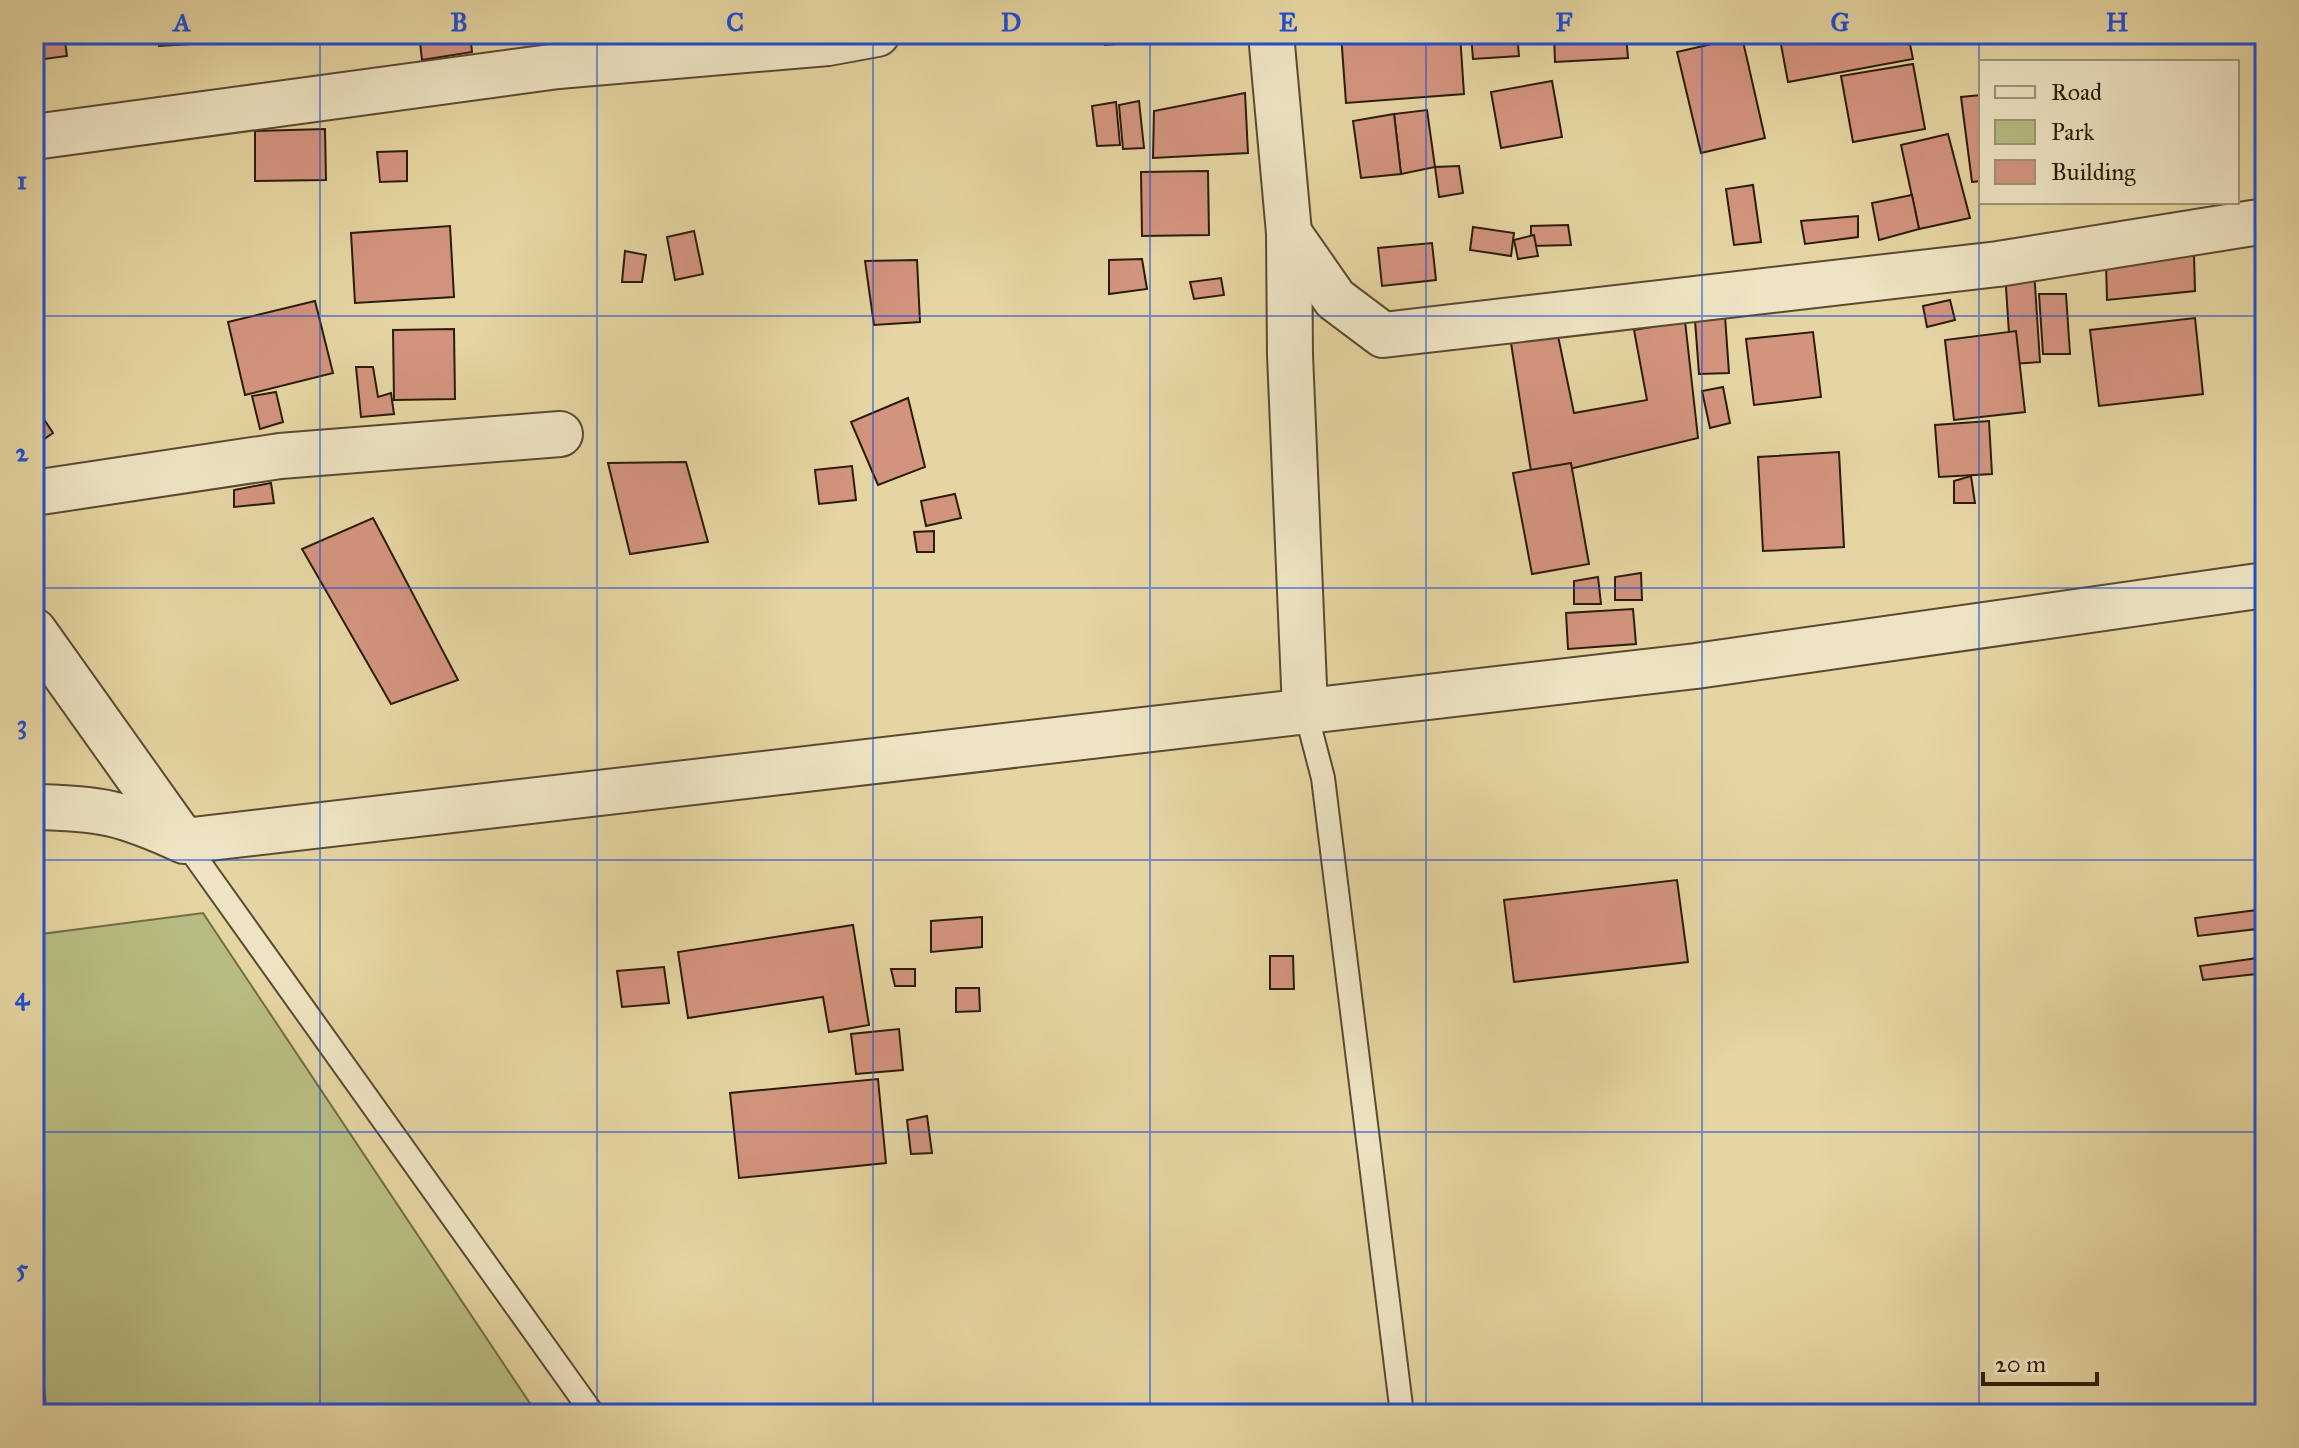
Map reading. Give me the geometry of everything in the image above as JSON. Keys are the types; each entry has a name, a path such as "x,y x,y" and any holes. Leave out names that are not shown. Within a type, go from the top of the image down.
{"street":[{"path":"34,137 558,66 828,43 877,34"},
{"path":"1271,34 1289,233 1290,355 1305,709"},
{"path":"1289,233 1335,299 1383,335 1998,264 2265,221"},
{"path":"34,493 280,456 560,434"},
{"path":"34,807 86,808 130,816 184,841 1696,666 2265,585"},
{"path":"34,631 184,841"}],"lane":[{"path":"1305,709 1323,778 1402,1414"},
{"path":"184,841 593,1414"}],"green space":[{"path":"203,913 537,1414 47,1414 34,1297 34,935"}],"building":[{"path":"34,34 64,34 67,56 36,60"},
{"path":"158,34 222,34 223,42 159,46"},
{"path":"419,34 470,34 472,52 422,60"},
{"path":"1105,34 1148,34 1149,41 1105,45"},
{"path":"1341,34 1460,34 1464,94 1346,103"},
{"path":"1471,34 1517,34 1519,56 1473,59"},
{"path":"1554,34 1626,34 1628,58 1555,62"},
{"path":"1779,34 1908,34 1913,59 1788,82"},
{"path":"1742,37 1765,138 1701,153 1677,52"},
{"path":"1913,64 1925,129 1853,142 1841,76"},
{"path":"1552,81 1562,137 1501,148 1491,92"},
{"path":"1245,93 1248,153 1153,158 1154,111"},
{"path":"1979,95 1979,181 1972,182 1961,97"},
{"path":"1139,101 1144,148 1123,149 1119,105"},
{"path":"1116,102 1120,145 1097,146 1092,106"},
{"path":"1427,110 1435,167 1401,174 1394,114"},
{"path":"1394,114 1401,174 1361,178 1353,121"},
{"path":"325,129 326,180 255,181 255,131"},
{"path":"1948,134 1970,218 1919,229 1901,145"},
{"path":"407,151 407,181 380,182 377,152"},
{"path":"1459,166 1463,193 1439,197 1435,167"},
{"path":"1208,171 1209,235 1142,236 1141,172"},
{"path":"1753,185 1761,242 1734,245 1726,189"},
{"path":"1912,195 1919,229 1879,240 1872,203"},
{"path":"1858,216 1858,237 1805,244 1801,221"},
{"path":"1568,225 1571,245 1531,246 1531,226"},
{"path":"450,226 454,297 355,303 351,233"},
{"path":"1473,227 1514,233 1511,256 1470,250"},
{"path":"694,231 703,274 675,280 667,237"},
{"path":"1534,235 1538,256 1518,259 1514,240"},
{"path":"1432,243 1436,280 1382,286 1378,248"},
{"path":"625,251 646,255 642,282 622,282"},
{"path":"2194,254 2195,291 2107,300 2106,262"},
{"path":"1142,259 1147,289 1109,294 1109,260"},
{"path":"917,260 920,322 874,325 865,261"},
{"path":"2034,270 2040,362 2011,364 2005,272"},
{"path":"1221,278 1224,295 1194,299 1190,282"},
{"path":"2039,294 2066,294 2070,354 2043,354"},
{"path":"1950,300 1955,320 1927,327 1923,306"},
{"path":"315,301 333,373 245,395 228,322"},
{"path":"1725,316 1729,373 1699,374 1695,320"},
{"path":"2195,318 2203,394 2099,406 2090,330"},
{"path":"1685,321 1698,438 1532,478 1511,343 1558,336 1574,413 1647,400 1634,330"},
{"path":"454,329 455,399 394,400 393,330"},
{"path":"2016,331 2025,412 1954,420 1945,340"},
{"path":"1813,332 1821,397 1754,405 1746,339"},
{"path":"356,367 373,367 378,397 391,393 394,414 361,417"},
{"path":"1723,387 1730,423 1710,428 1702,391"},
{"path":"276,392 283,422 260,429 252,396"},
{"path":"908,398 925,467 878,485 851,422"},
{"path":"34,404 53,433 34,446"},
{"path":"1989,421 1992,474 1939,477 1935,425"},
{"path":"1839,452 1844,547 1763,551 1758,457"},
{"path":"686,462 708,542 630,554 608,463"},
{"path":"1571,463 1589,564 1532,574 1513,473"},
{"path":"852,466 856,500 819,504 815,470"},
{"path":"1971,476 1975,503 1954,503 1954,481"},
{"path":"271,483 274,503 234,507 234,490"},
{"path":"955,494 961,518 926,526 921,501"},
{"path":"373,518 458,680 391,704 302,549"},
{"path":"934,531 934,552 917,552 914,532"},
{"path":"1641,573 1642,600 1615,600 1615,577"},
{"path":"1598,577 1601,604 1574,604 1574,581"},
{"path":"1633,609 1636,644 1568,649 1566,613"},
{"path":"1677,880 1688,962 1514,982 1504,900"},
{"path":"2265,909 2265,928 2198,936 2195,918"},
{"path":"982,917 982,947 931,952 931,921"},
{"path":"853,925 869,1025 829,1032 823,997 688,1018 678,952"},
{"path":"1270,956 1293,956 1294,989 1270,989"},
{"path":"2265,957 2265,973 2203,980 2200,966"},
{"path":"664,967 669,1003 622,1007 617,971"},
{"path":"891,969 915,969 915,986 895,986"},
{"path":"956,988 979,988 980,1011 956,1012"},
{"path":"899,1029 903,1070 856,1074 851,1034"},
{"path":"878,1079 886,1163 739,1178 730,1093"},
{"path":"927,1116 932,1153 911,1154 907,1120"}]}
